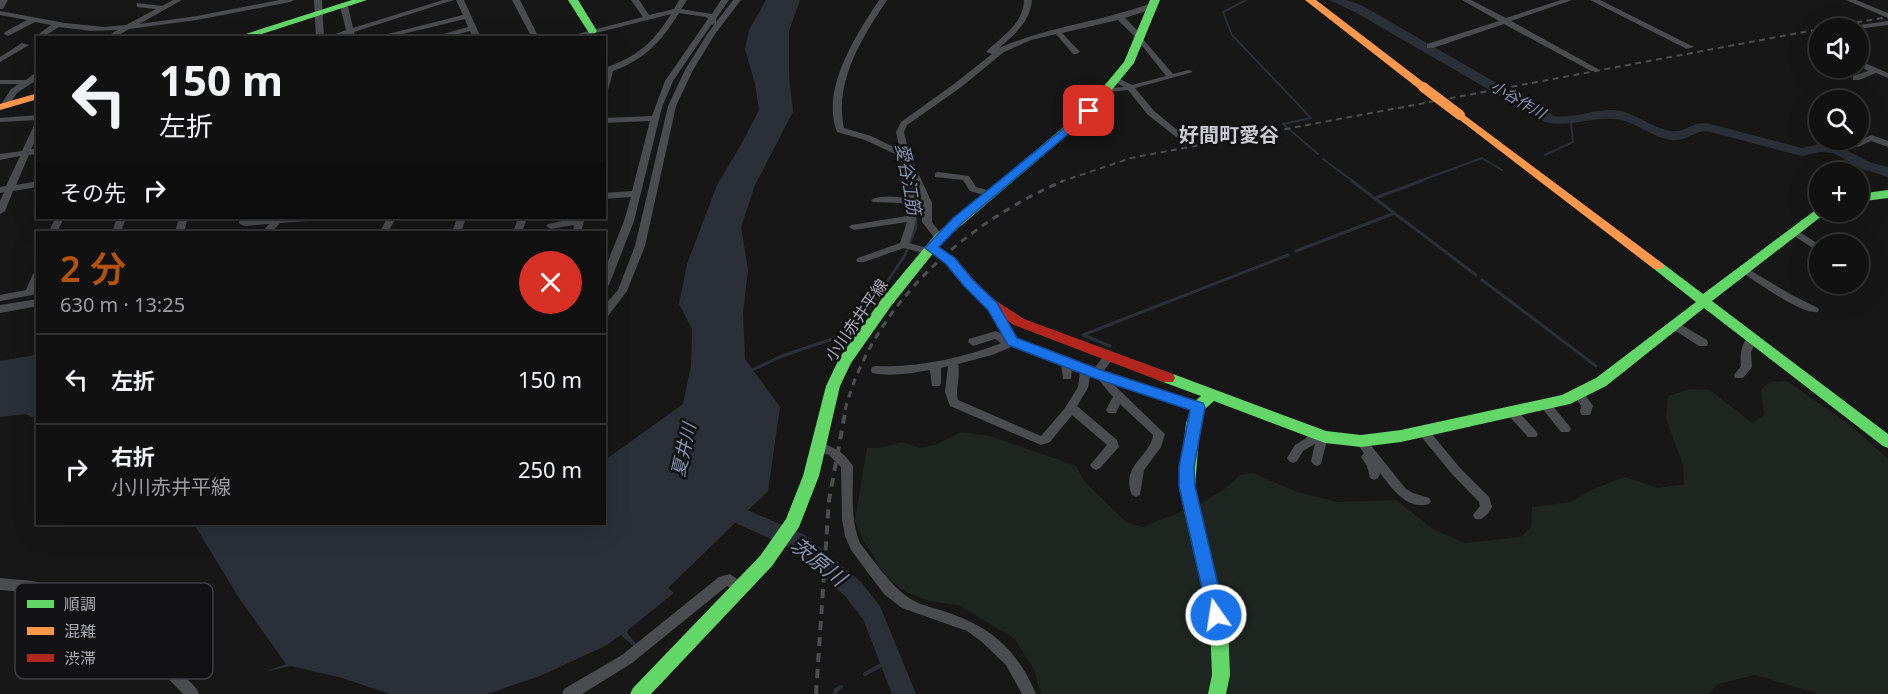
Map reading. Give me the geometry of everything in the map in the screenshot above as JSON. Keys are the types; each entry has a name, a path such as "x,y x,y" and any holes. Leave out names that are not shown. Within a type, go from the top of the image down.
{"main road":[{"path":"573,0 592,31"},
{"path":"1310,0 1888,442"},
{"path":"245,36 319,6 351,2"},
{"name":"小川赤井平線","path":"639,694 743,584 779,544 794,522 818,447 833,386 845,361 886,303 932,246 1089,111 1129,63 1154,3"},
{"path":"2,107 36,97"},
{"path":"1869,197 1888,194"},
{"path":"932,246 950,261 968,283 993,307 1019,322 1210,396 1317,434 1358,441 1401,436 1545,404 1565,399 1601,382 1743,269 1809,220"},
{"path":"1210,396 1198,407 1186,467 1187,486 1221,634 1223,661 1216,694"}],"street":[{"path":"0,7 4,0"},
{"path":"112,36 177,0"},
{"path":"226,0 228,11"},
{"path":"0,13 58,24 103,29 129,27 290,0"},
{"path":"351,2 351,34 450,0"},
{"path":"460,0 476,36"},
{"path":"516,0 535,36"},
{"path":"635,0 647,18"},
{"path":"607,71 654,46 683,0"},
{"path":"606,280 629,221 654,118 669,81 725,0"},
{"path":"606,311 622,291 640,246 672,106 689,70 737,0"},
{"path":"884,0 865,28 850,59 837,95 835,115 840,130 868,138 899,153"},
{"path":"904,245 912,218 912,206 894,132 896,126 978,63 1019,25 1026,15 1028,0"},
{"path":"1466,0 1594,69"},
{"path":"1430,46 1568,0"},
{"path":"1594,0 1690,47"},
{"path":"1850,0 1887,14"},
{"path":"861,260 904,245 932,246 927,222 927,203 905,153 901,129 998,51 1029,38 1120,17 1154,3"},
{"path":"140,5 163,8"},
{"path":"319,6 320,36"},
{"path":"570,36 676,11 705,14 712,17"},
{"path":"404,14 411,34"},
{"path":"1869,18 1887,14"},
{"path":"393,36 411,34 433,24 467,16"},
{"path":"712,17 713,32"},
{"path":"1120,17 1171,77"},
{"path":"8,34 33,20"},
{"path":"1869,26 1888,23"},
{"path":"43,35 58,24"},
{"path":"433,24 436,36"},
{"path":"440,36 473,28"},
{"path":"1057,31 1076,52"},
{"path":"0,60 25,45"},
{"path":"1869,73 1873,71 1871,68 1888,76"},
{"path":"1112,84 1130,87 1189,72"},
{"path":"36,76 14,91 2,107 36,116"},
{"path":"0,82 25,82"},
{"path":"1112,84 1130,87 1151,113 1183,138"},
{"path":"606,121 654,118"},
{"path":"0,211 5,189 36,129"},
{"path":"1869,140 1873,138 1888,144"},
{"path":"0,157 36,151"},
{"path":"938,175 966,178 973,189 991,194"},
{"path":"5,189 36,184"},
{"path":"606,196 636,194"},
{"path":"876,200 903,200 912,206"},
{"path":"854,228 912,218"},
{"path":"245,219 244,223 279,219"},
{"path":"268,231 279,219"},
{"path":"551,226 579,219"},
{"path":"1793,231 1809,242"},
{"path":"1743,269 1786,296 1814,310"},
{"path":"0,298 34,291"},
{"path":"0,309 36,302"},
{"path":"993,307 1011,343"},
{"path":"1675,325 1703,343"},
{"path":"973,342 996,335 1011,343 1095,373 1198,407"},
{"path":"1738,375 1748,367 1746,352 1747,345 1752,339"},
{"path":"876,370 899,371 952,361 1011,343"},
{"path":"952,361 956,371 950,390 954,403 1041,441 1047,439 1083,388 1109,357"},
{"path":"1066,362 1067,376"},
{"path":"935,364 936,384"},
{"path":"1095,373 1159,434 1158,444 1139,466 1136,475 1136,492"},
{"path":"1578,393 1587,406 1586,412"},
{"path":"1112,410 1119,396"},
{"path":"1545,404 1565,429"},
{"path":"1071,408 1113,442 1113,447 1096,465"},
{"path":"1512,412 1532,434"},
{"path":"1423,431 1460,476 1485,501 1486,507 1479,515"},
{"path":"1293,458 1299,448 1311,441 1317,434"},
{"path":"1317,434 1317,461"},
{"path":"1358,441 1372,463 1374,475"},
{"path":"1358,441 1402,492 1425,501"},
{"path":"818,447 833,452 847,466 848,519 851,536 855,546 889,590 907,604 971,627 987,638 1011,661 1029,694"},
{"path":"569,694 622,663 724,581 730,580 743,584"},
{"path":"0,584 15,586"},
{"path":"177,679 192,694"}],"shaded area":[{"path":"1787,381 1850,425 1888,459 1888,694 1819,694 1755,675 1718,684 1709,694 1041,694 1034,670 1015,639 958,605 929,601 906,592 886,577 862,538 855,520 867,448 880,448 902,442 920,448 935,445 961,432 990,436 1076,466 1084,481 1126,522 1143,527 1200,504 1226,488 1240,475 1253,473 1297,492 1338,502 1396,500 1433,529 1465,543 1521,537 1531,527 1532,507 1571,502 1591,490 1625,477 1658,488 1684,484 1683,465 1666,419 1668,396 1690,389 1710,390 1752,423 1764,415 1761,389 1770,382"}],"water":[{"name":"夏井川","path":"766,0 800,0 789,31 789,76 793,112 755,185 741,227 748,270 743,313 745,359 780,407 768,491 668,588 674,593 628,630 627,633 637,645 634,647 621,635 607,645 540,676 487,694 390,694 342,678 291,666 264,672 286,664 239,598 195,525 606,525 606,459 683,404 691,366 692,329 679,304 687,264 717,185 759,110 755,84 745,49 749,30"},
{"path":"36,354 36,419 25,414 0,417 0,361"}],"waterway":[{"path":"1246,0 1223,12 1232,35 1311,118 1283,124 1318,154"},
{"name":"小谷作川","path":"1335,0 1357,8 1550,119 1568,121 1602,115 1620,115 1671,136 1685,135 1698,127 1706,127 1802,152 1821,148 1836,149 1867,166 1888,172"},
{"name":"愛谷江筋","path":"1021,25 1029,10"},
{"path":"1545,155 1573,142 1571,121"},
{"path":"1417,182 1482,158 1502,170"},
{"path":"1323,159 1354,182"},
{"path":"1352,181 1394,213"},
{"path":"1375,198 1421,181"},
{"name":"愛谷江筋","path":"750,371 782,356 847,334 875,300 905,255 916,227 915,199"},
{"path":"1296,251 1394,213"},
{"path":"1394,213 1476,275"},
{"path":"1110,346 1083,335 1288,255"},
{"path":"1482,280 1596,366"},
{"name":"茨原川","path":"722,508 797,541 853,589 872,613 904,694"},
{"path":"865,674 883,664 883,638"},
{"path":"835,694 836,690 841,687"}],"railway":[{"path":"1869,20 1888,17"},
{"path":"1060,182 1131,158 1809,31"},
{"path":"845,410 858,371 877,335 900,302 928,272 958,244 992,220 1063,181"},
{"path":"816,694 829,500 846,408"}],"traffic: fast":[{"path":"244,36 362,0"},
{"path":"573,0 592,31"},
{"path":"639,694 766,561 793,522 811,476 833,386 845,361 886,303 939,238 1089,111 1129,63 1155,0"},
{"path":"1869,197 1888,194"},
{"path":"1168,378 1325,437 1361,441 1401,436 1565,400 1601,382 1695,310 1713,292 1809,221"},
{"path":"1658,266 1888,442"},
{"path":"1210,396 1199,406 1193,423 1187,488 1219,625 1221,675 1217,694"}],"traffic: slow":[{"path":"1310,0 1423,87"},
{"path":"1423,87 1460,115"},
{"path":"0,107 36,97"},
{"path":"1460,115 1658,266"}],"traffic: jam":[{"path":"931,247 950,261 985,300 1019,322 1168,378"}],"district":[{"name":"好間町愛谷","path":"1229,135"}],"route":[{"path":"1089,111 957,221 931,248 950,261 968,283 993,307 1012,342 1096,374 1198,407 1186,467 1187,486 1216,615"}]}
